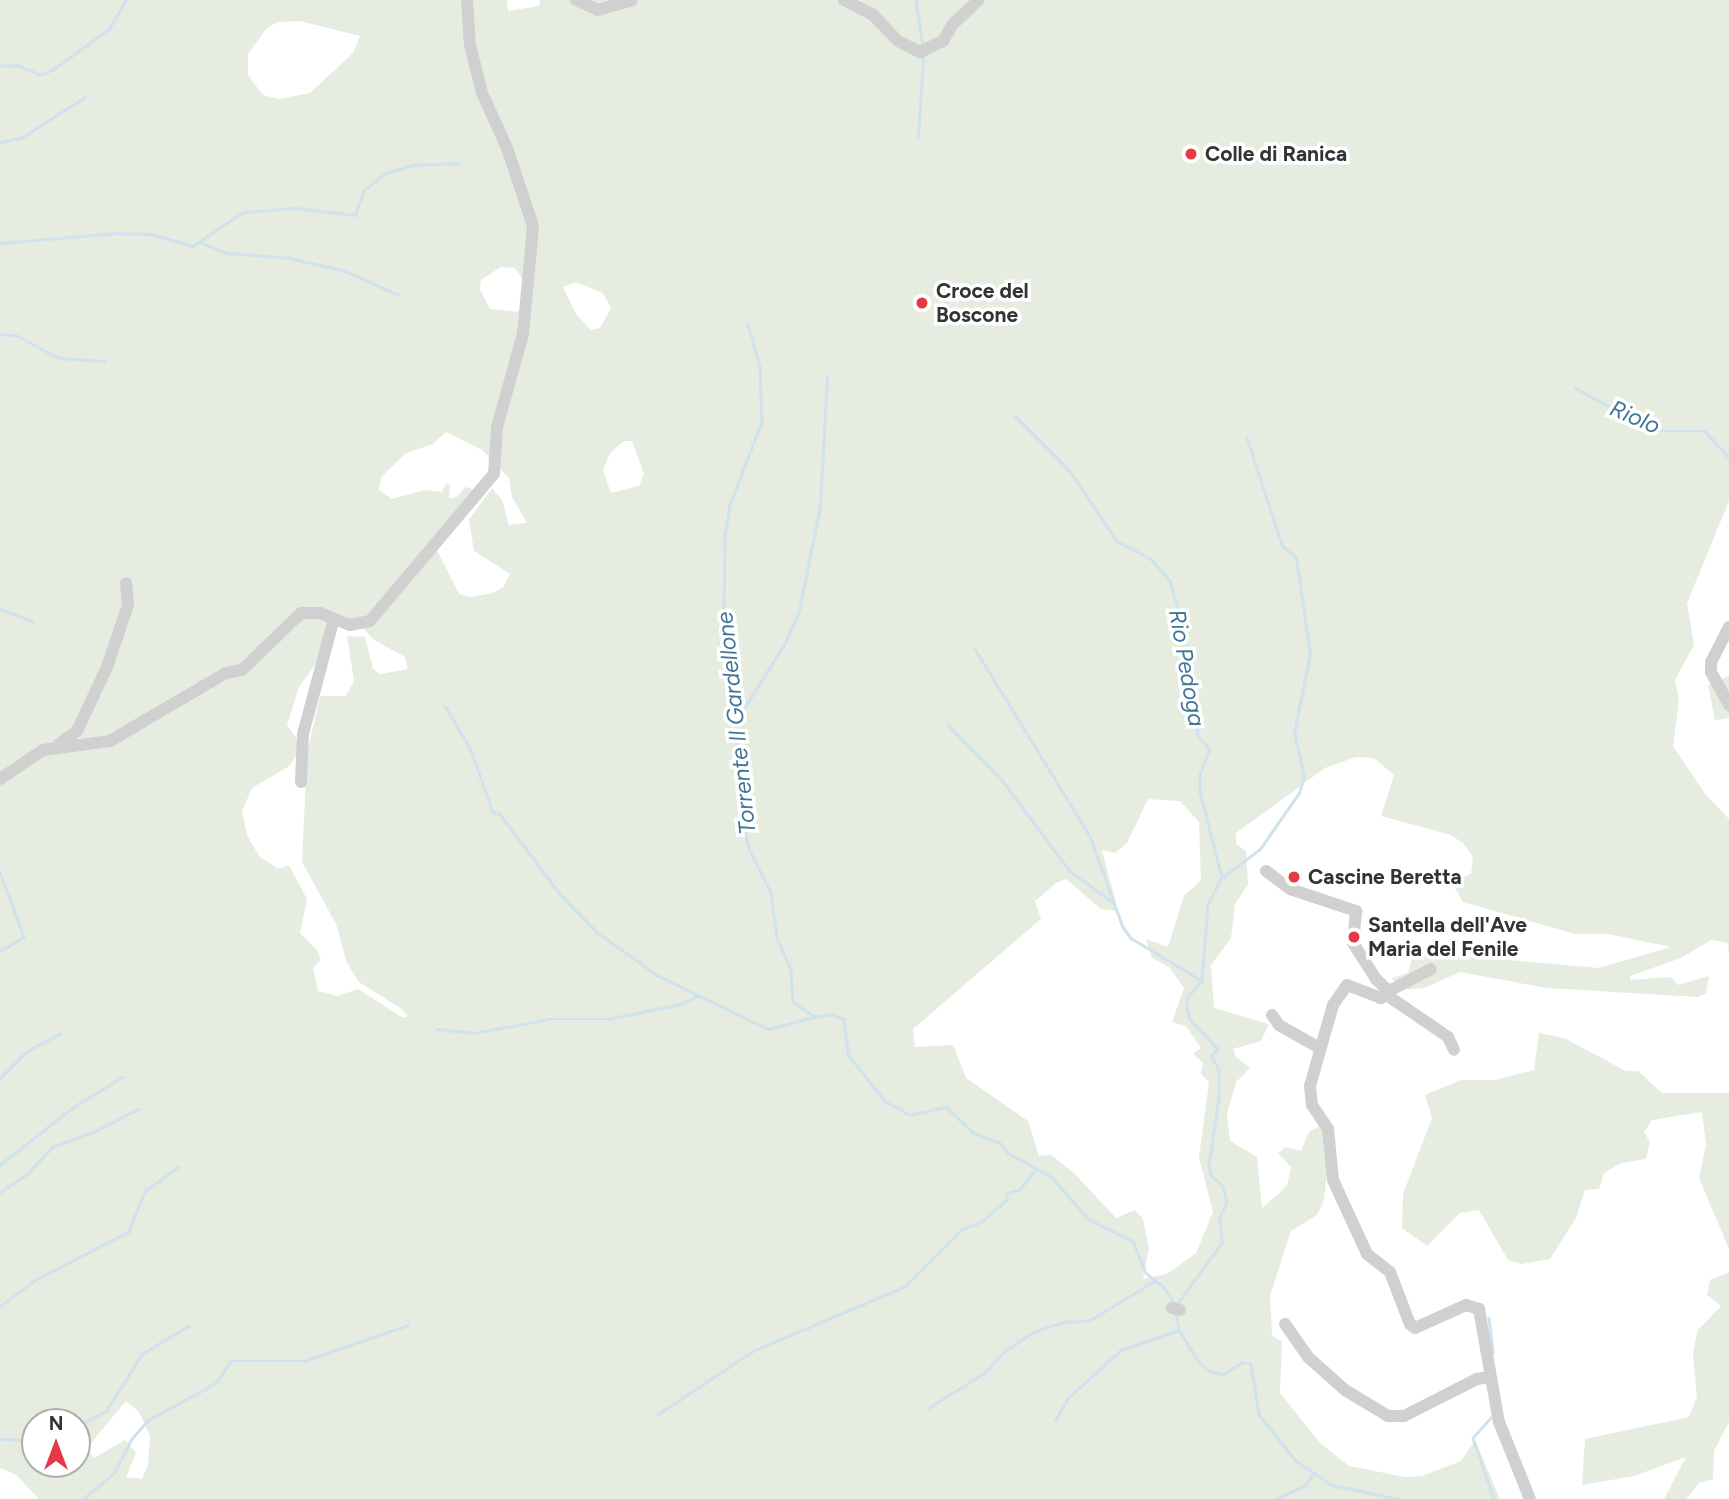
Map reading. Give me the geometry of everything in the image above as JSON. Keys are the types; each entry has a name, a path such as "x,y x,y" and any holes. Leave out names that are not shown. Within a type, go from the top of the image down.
{"street":[{"path":"0,779 25,758 55,747 110,741 226,673 242,670 301,613 320,613 333,621 350,625 370,621 494,474 498,427 523,334 533,226 507,148 482,93 470,45 467,0"},
{"path":"576,0 598,10 632,0"},
{"path":"844,0 872,13 898,41 920,52 943,41 953,24 979,0"},
{"path":"55,747 77,731 107,667 128,605 126,583"},
{"path":"301,782 303,734 333,621"},
{"path":"1729,627 1711,662 1711,672 1729,705"},
{"path":"1266,871 1290,889 1356,911 1353,943 1376,979 1389,994 1448,1037 1454,1050"},
{"path":"1431,970 1389,994 1371,996 1346,985 1337,993 1310,1086 1312,1105 1328,1129 1333,1181 1367,1254 1390,1272 1415,1328 1474,1305 1482,1316 1499,1422 1530,1499"},
{"path":"1272,1015 1279,1025 1321,1049"},
{"path":"1285,1324 1308,1357 1345,1390 1388,1416 1404,1416 1477,1379 1490,1377"}],"shaded area":[{"path":"0,0 507,0 508,11 539,6 540,0 1729,0 1729,501 1687,603 1694,645 1675,680 1679,701 1673,746 1706,795 1729,819 1729,954 1728,943 1711,940 1681,958 1630,976 1630,980 1671,977 1678,985 1709,976 1706,993 1698,997 1547,988 1460,972 1424,988 1401,990 1392,978 1408,973 1411,961 1429,953 1599,968 1671,947 1608,934 1575,934 1463,902 1451,881 1471,874 1473,857 1464,844 1451,835 1381,816 1394,775 1374,758 1356,757 1325,768 1236,833 1236,844 1246,851 1248,885 1235,904 1231,938 1211,965 1214,1008 1269,1024 1261,1041 1233,1049 1236,1057 1250,1068 1236,1082 1227,1114 1230,1141 1257,1157 1262,1208 1287,1186 1291,1167 1278,1153 1286,1147 1301,1151 1309,1132 1322,1125 1329,1155 1324,1199 1317,1215 1291,1231 1270,1296 1272,1336 1282,1341 1280,1393 1320,1443 1349,1466 1405,1477 1422,1476 1461,1461 1475,1440 1500,1499 39,1499 16,1475 0,1468","holes":["300,21 360,36 353,53 310,93 279,99 263,95 248,75 248,54 267,28 278,22","501,267 515,268 524,282 520,310 516,312 490,309 480,289 481,280","576,282 603,293 611,308 600,328 591,330 576,314 563,287","446,432 482,450 509,478 512,497 527,523 509,525 502,500 492,488 469,520 474,551 510,574 503,587 493,593 470,597 459,594 436,548 473,489 465,487 457,497 449,498 450,485 446,484 442,492 424,490 392,499 379,490 381,477 406,453 433,444","624,441 632,441 644,474 639,486 611,493 603,471 610,453","355,620 374,640 405,657 408,669 380,674 373,669 365,637 347,636 354,681 346,696 320,696 307,754 302,862 336,924 347,963 359,982 400,1008 408,1016 403,1018 358,989 337,996 318,991 313,968 321,960 317,950 300,933 307,899 289,865 278,869 259,856 247,835 242,811 252,788 288,767 296,756 299,742 287,725 299,687 320,658 326,623","1148,799 1180,801 1199,822 1201,880 1184,896 1168,947 1146,939 1152,958 1169,967 1184,988 1172,1022 1186,1026 1201,1048 1193,1054 1203,1063 1201,1074 1209,1082 1199,1157 1213,1212 1196,1253 1167,1274 1143,1279 1149,1248 1143,1219 1135,1210 1116,1218 1074,1173 1051,1155 1039,1156 1028,1121 966,1078 953,1045 915,1047 913,1029 1041,919 1035,901 1056,883 1066,879 1101,909 1118,911 1102,850 1115,853 1127,843"]},
{"path":"1729,676 1729,718 1715,720 1708,685"},
{"path":"1539,1033 1564,1038 1626,1071 1638,1071 1662,1093 1729,1093 1729,1249 1699,1178 1706,1144 1702,1112 1652,1120 1644,1132 1650,1142 1646,1159 1621,1163 1604,1173 1599,1189 1585,1190 1576,1218 1550,1259 1521,1264 1508,1260 1479,1210 1460,1213 1427,1246 1402,1228 1403,1194 1432,1118 1425,1095 1461,1080 1495,1080 1534,1070"},
{"path":"1729,1272 1729,1422 1714,1451 1713,1479 1699,1483 1686,1499 1664,1499 1686,1457 1634,1476 1582,1485 1585,1439 1689,1417 1697,1397 1693,1355 1697,1331 1721,1306 1707,1295 1710,1280"}],"waterway":[{"path":"0,66 17,65 40,75 52,70 108,30 126,0"},
{"path":"916,0 923,47"},
{"path":"918,137 923,57"},
{"path":"0,142 21,138 85,97"},
{"path":"0,243 117,233 152,234 193,246 243,212 296,208 355,215 364,190 386,173 412,165 459,163"},
{"path":"202,243 227,253 290,258 345,271 399,295"},
{"name":"Torrente Il Gardellone","path":"748,324 760,366 762,422 730,505 725,536 724,624 733,663 741,812 749,849 771,893 777,938 791,969 793,1002 815,1017 832,1014 844,1019 848,1054 885,1101 910,1115 946,1107 974,1133 1000,1143 1008,1153 1052,1177 1088,1219 1133,1241 1146,1273 1164,1287 1175,1304"},
{"path":"0,334 18,336 59,358 105,361"},
{"path":"734,724 784,645 799,611 820,507 827,377"},
{"name":"Riolo","path":"1575,388 1656,431 1705,431 1729,458"},
{"name":"Rio Pedoga","path":"1015,416 1069,470 1117,541 1152,560 1170,581 1183,626 1183,655 1191,679 1198,736 1210,749 1200,775 1200,791 1222,877 1208,904 1202,981 1187,998 1187,1009 1190,1019 1218,1049 1212,1056 1219,1070 1219,1098 1209,1166 1211,1175 1223,1186 1227,1202 1220,1218 1222,1243 1177,1305"},
{"path":"1223,877 1260,849 1299,793 1304,777 1294,733 1310,654 1296,558 1282,546 1247,439"},
{"path":"0,609 33,621"},
{"path":"975,649 1090,836 1123,927 1131,938 1201,980"},
{"path":"445,706 471,750 493,812 500,814 560,894 598,933 657,975 768,1029 815,1017"},
{"path":"948,725 1002,780 1069,870 1111,901"},
{"path":"0,872 24,937 0,952"},
{"path":"437,1029 475,1033 548,1019 608,1019 681,1004 697,996"},
{"path":"0,1078 26,1052 60,1033"},
{"path":"0,1165 72,1108 122,1077"},
{"path":"0,1192 28,1173 52,1147 93,1132 138,1109"},
{"path":"0,1306 35,1280 128,1232 145,1191 178,1167"},
{"path":"657,1415 753,1351 904,1287 961,1230 982,1221 1006,1200 1007,1193 1020,1189 1035,1170"},
{"path":"928,1408 983,1374 1005,1351 1033,1332 1064,1322 1090,1320 1153,1282"},
{"name":"Torrente Il Gardellone","path":"1176,1313 1179,1330 1199,1362 1211,1372 1223,1374 1241,1363 1251,1363 1259,1414 1295,1460 1332,1485 1399,1499"},
{"path":"1489,1318 1493,1353"},
{"path":"83,1499 114,1473 132,1438 148,1420 216,1383 231,1361 304,1361 408,1325"},
{"path":"91,1419 106,1411 142,1354 188,1326"},
{"path":"1055,1421 1068,1398 1121,1350 1179,1330"},
{"path":"1492,1417 1473,1438 1494,1499"},
{"path":"0,1439 21,1440"},
{"path":"1276,1499 1304,1486 1313,1474"}],"place":[{"name":"Colle di Ranica","path":"1191,154"},
{"name":"Croce del Boscone","path":"922,303"},
{"name":"Cascine Beretta","path":"1294,877"},
{"name":"Santella dell'Ave Maria del Fenile","path":"1354,937"}]}
